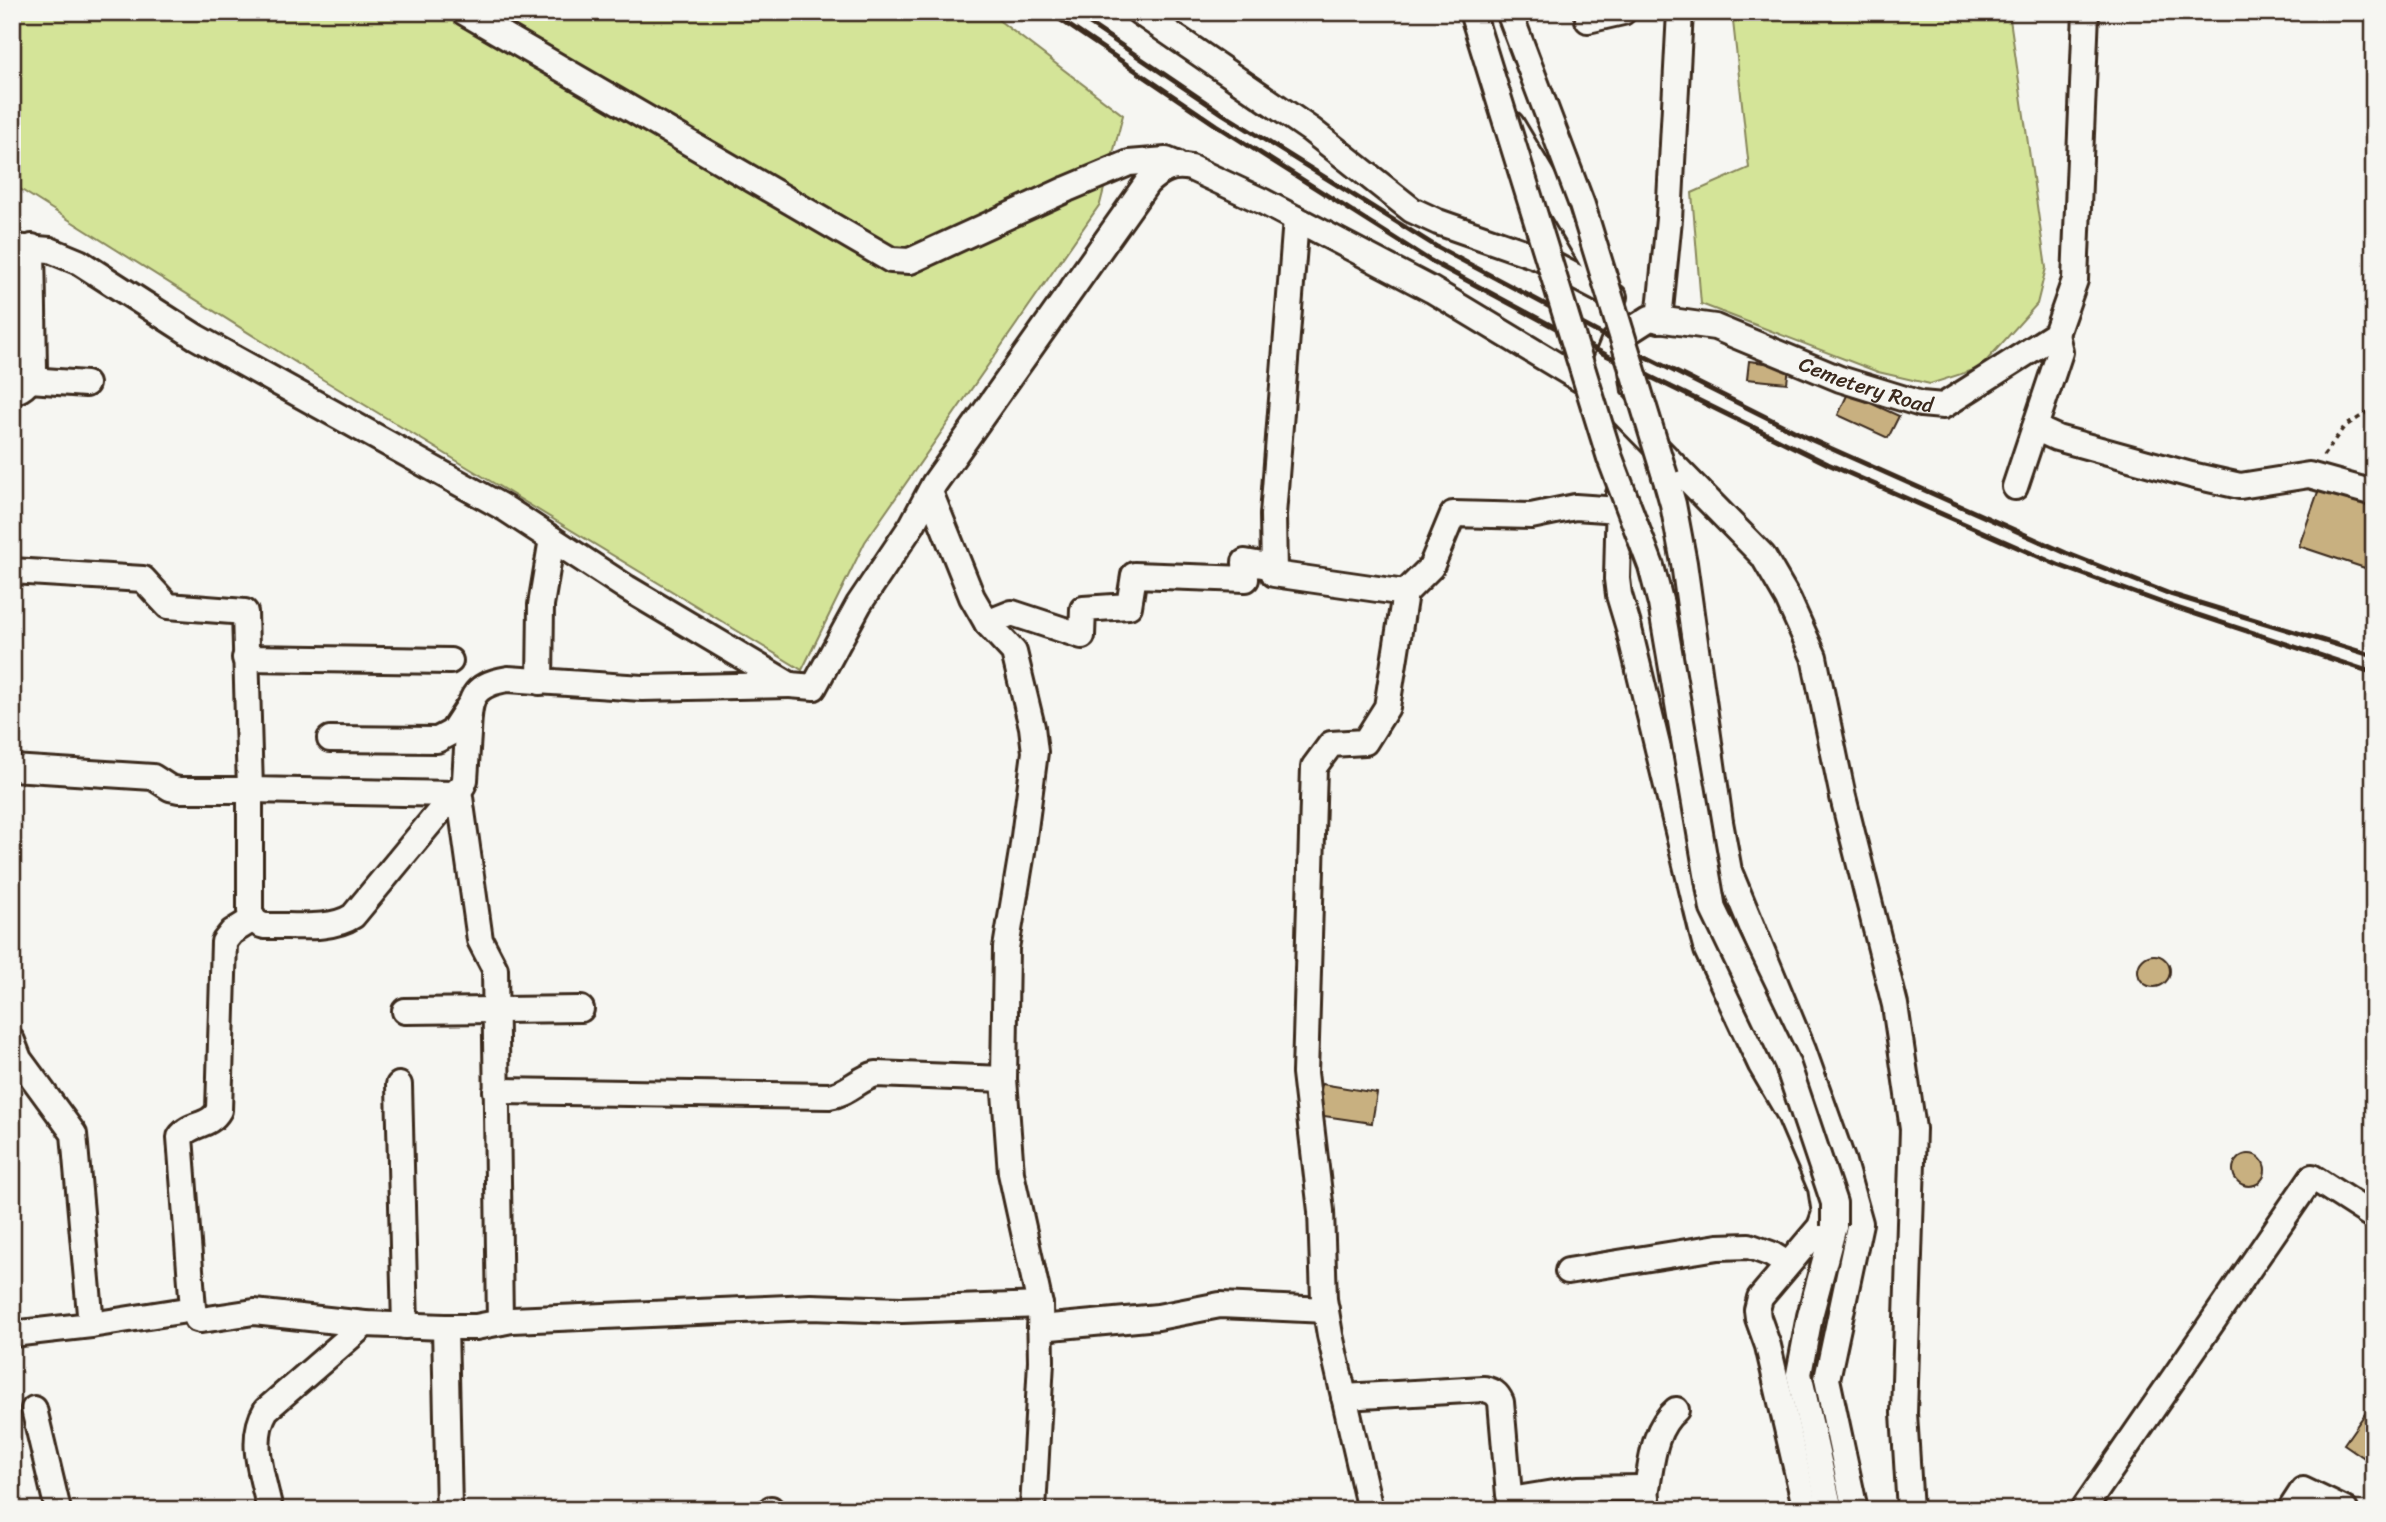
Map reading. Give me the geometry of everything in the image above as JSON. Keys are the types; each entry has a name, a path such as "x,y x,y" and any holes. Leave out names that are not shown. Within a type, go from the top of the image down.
{"street":[{"path":"464,12 891,260 910,261 923,256 1068,188 1129,163 1166,160 1191,168 1432,290 1602,394 1763,556 1788,599 1814,657 1843,797 1895,1005 1913,1129 1904,1413 1910,1510"},
{"path":"1139,12 1311,130 1412,210 1438,222 1538,257 1614,297"},
{"path":"1459,12 1500,105 1632,329"},
{"path":"1472,12 1610,458 1651,566 1661,604 1713,909 1787,1063 1834,1203 1834,1226 1810,1316 1799,1374 1830,1510"},
{"path":"1509,12 1582,205 1673,504 1729,871 1803,1050 1843,1162 1860,1223 1827,1379 1855,1510"},
{"path":"1588,20 1623,12"},
{"path":"1659,320 1669,219 1680,12"},
{"path":"2015,487 2060,352 2056,334 2075,280 2086,12"},
{"path":"330,739 437,740 452,732 478,690 495,681 508,679 642,688 790,685 814,687 859,604 912,525 930,492 1147,183 1168,168 1180,166"},
{"path":"1296,219 1273,515 1274,575 1405,593"},
{"path":"21,386 35,362 22,281 22,247 50,250 79,262 196,337 506,509 627,588 790,685"},
{"name":"Cemetery Road","path":"1806,1510 1768,1346 1757,1310 1760,1298 1820,1227 1825,1213 1821,1188 1789,1113 1761,1065 1707,950 1703,935 1638,663 1619,595 1618,459 1597,407 1602,394 1604,366 1614,341 1650,318 1714,327 1840,379 1921,404 1943,406 2056,334"},
{"path":"21,386 86,384"},
{"path":"2035,428 2057,438 2240,486 2309,475 2374,493"},
{"path":"930,492 972,597 987,623 1014,652 1032,727 1035,752 1006,948 1004,1079 1011,1173 1040,1316 1041,1361 1033,1510"},
{"path":"1370,1510 1326,1310 1321,1211 1306,1073 1314,767 1331,744 1365,741 1387,707 1405,593 1431,567 1453,514 1531,516 1575,507 1619,510"},
{"path":"540,682 541,604 551,538"},
{"path":"987,623 1012,613 1082,636 1083,609 1129,606 1134,575 1246,579 1245,562 1274,567"},
{"path":"12,570 143,579 168,606 244,612 250,790 250,911 258,924 342,923 359,910 465,779 469,706"},
{"path":"245,658 450,660"},
{"path":"12,768 153,777 170,788 179,790 456,792"},
{"path":"456,792 480,940 495,970 500,1322"},
{"path":"253,919 232,932 224,942 219,1110 211,1121 188,1129 180,1137 193,1308 197,1319 254,1312 365,1324 476,1327 512,1320 811,1307 1040,1316 1157,1317 1220,1305 1326,1310"},
{"path":"405,1011 581,1009"},
{"path":"12,1041 19,1059 74,1134 91,1325"},
{"path":"496,1091 829,1096 843,1093 859,1081 876,1074 1004,1079"},
{"path":"399,1085 405,1326"},
{"path":"2083,1510 2312,1177 2374,1217"},
{"path":"1568,1271 1718,1247 1749,1245 1787,1264"},
{"path":"12,1334 91,1325 193,1308"},
{"path":"1810,1316 1837,1325"},
{"path":"270,1510 255,1439 258,1422 272,1405 365,1324"},
{"path":"445,1327 449,1510"},
{"path":"1344,1397 1492,1391 1498,1395 1501,1402 1508,1490 1513,1498 1578,1489 1641,1488 1646,1501"},
{"path":"34,1409 58,1510"},
{"path":"1646,1501 1657,1436 1666,1418 1675,1410"},
{"path":"2290,1510 2303,1490 2345,1510"}],"path":[{"path":"2309,475 2344,427 2374,408"}],"green space":[{"path":"12,12 988,12 1123,115 1100,204 865,542 802,670 322,379 12,184"},
{"path":"1732,12 2009,12 2046,268 2037,304 1980,368 1930,384 1878,372 1701,304 1692,193 1749,168"}],"building":[{"path":"1749,361 1789,366 1787,383 1747,379"},
{"path":"1848,393 1899,416 1888,438 1838,415"},
{"path":"2320,486 2374,504 2374,571 2299,546"},
{"path":"2154,955 2165,960 2170,971 2165,982 2154,987 2143,982 2138,971 2143,960"},
{"path":"1322,1084 1377,1093 1372,1123 1317,1115"},
{"path":"2249,1154 2260,1159 2265,1170 2260,1181 2249,1186 2238,1181 2233,1170 2238,1159"},
{"path":"2374,1401 2374,1453 2369,1461 2344,1444"}],"railway":[{"path":"1049,12 1216,125 1429,260 1608,356 1828,464 2058,565 2168,605 2374,673"},
{"path":"1072,12 1223,114 1437,247 1614,341 1812,440 2066,553 2170,594 2374,656"}]}
